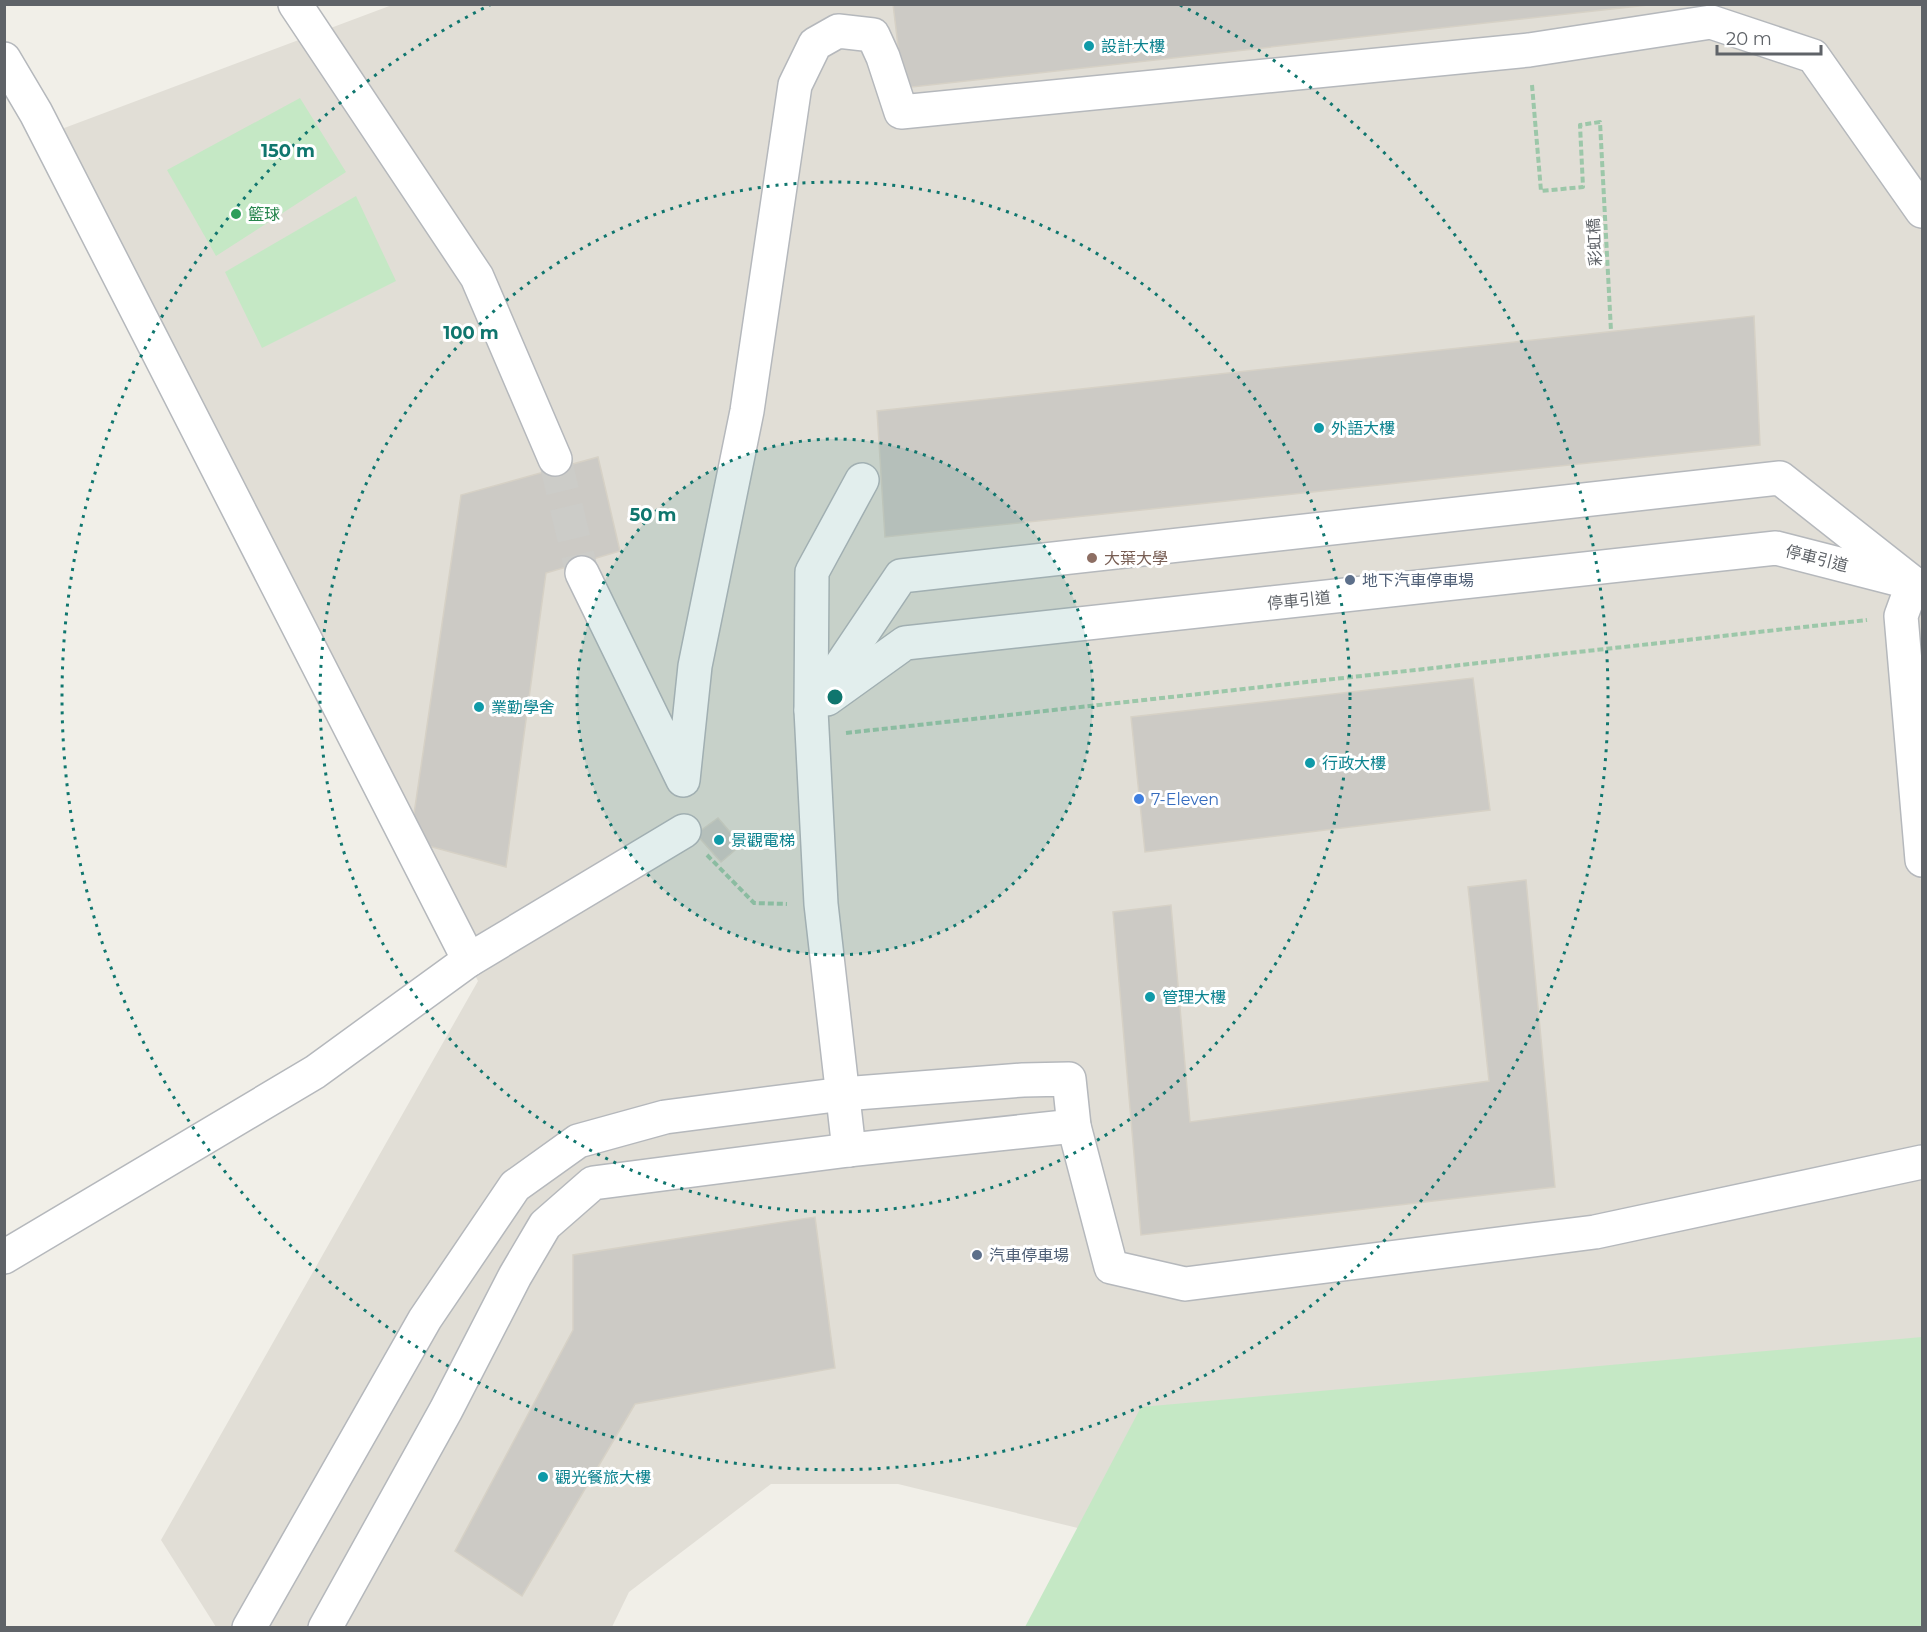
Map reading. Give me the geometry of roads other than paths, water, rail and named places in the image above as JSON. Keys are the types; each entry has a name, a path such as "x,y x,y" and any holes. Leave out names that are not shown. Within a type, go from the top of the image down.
{"street":[{"path":"295,4 477,277 555,459"},
{"path":"582,573 683,780 695,666 747,411 795,85 815,44 838,31 873,35 883,57 901,112 1529,50 1712,22 1813,56 1923,211"},
{"path":"4,59 42,123 469,960"},
{"path":"811,723 901,576 1780,478 1918,585 1901,616 1923,860"},
{"path":"849,1150 821,904 811,723 812,572 862,480"},
{"name":"停車引道","path":"811,723 906,643 1776,548 1918,585"},
{"path":"8,1248 315,1072 469,960 684,831"},
{"path":"249,1628 425,1319 515,1186 578,1141 665,1117 843,1094 1023,1080 1069,1079 1074,1126 1111,1267 1185,1284 1594,1232 1923,1162"},
{"path":"325,1628 446,1410 515,1276 545,1225 594,1183 849,1150 1074,1126"}],"tunnel":[{"path":"555,459 582,573"}],"place":[{"name":"設計大樓","path":"1089,46"},
{"name":"籃球","path":"236,214"},
{"name":"外語大樓","path":"1319,428"},
{"name":"大葉大學","path":"1092,558"},
{"name":"地下汽車停車場","path":"1350,580"},
{"name":"業勤學舍","path":"479,707"},
{"name":"行政大樓","path":"1310,763"},
{"name":"7-Eleven","path":"1139,799"},
{"name":"景觀電梯","path":"719,840"},
{"name":"管理大樓","path":"1150,997"},
{"name":"汽車停車場","path":"977,1255"},
{"name":"觀光餐旅大樓","path":"543,1477"}]}
